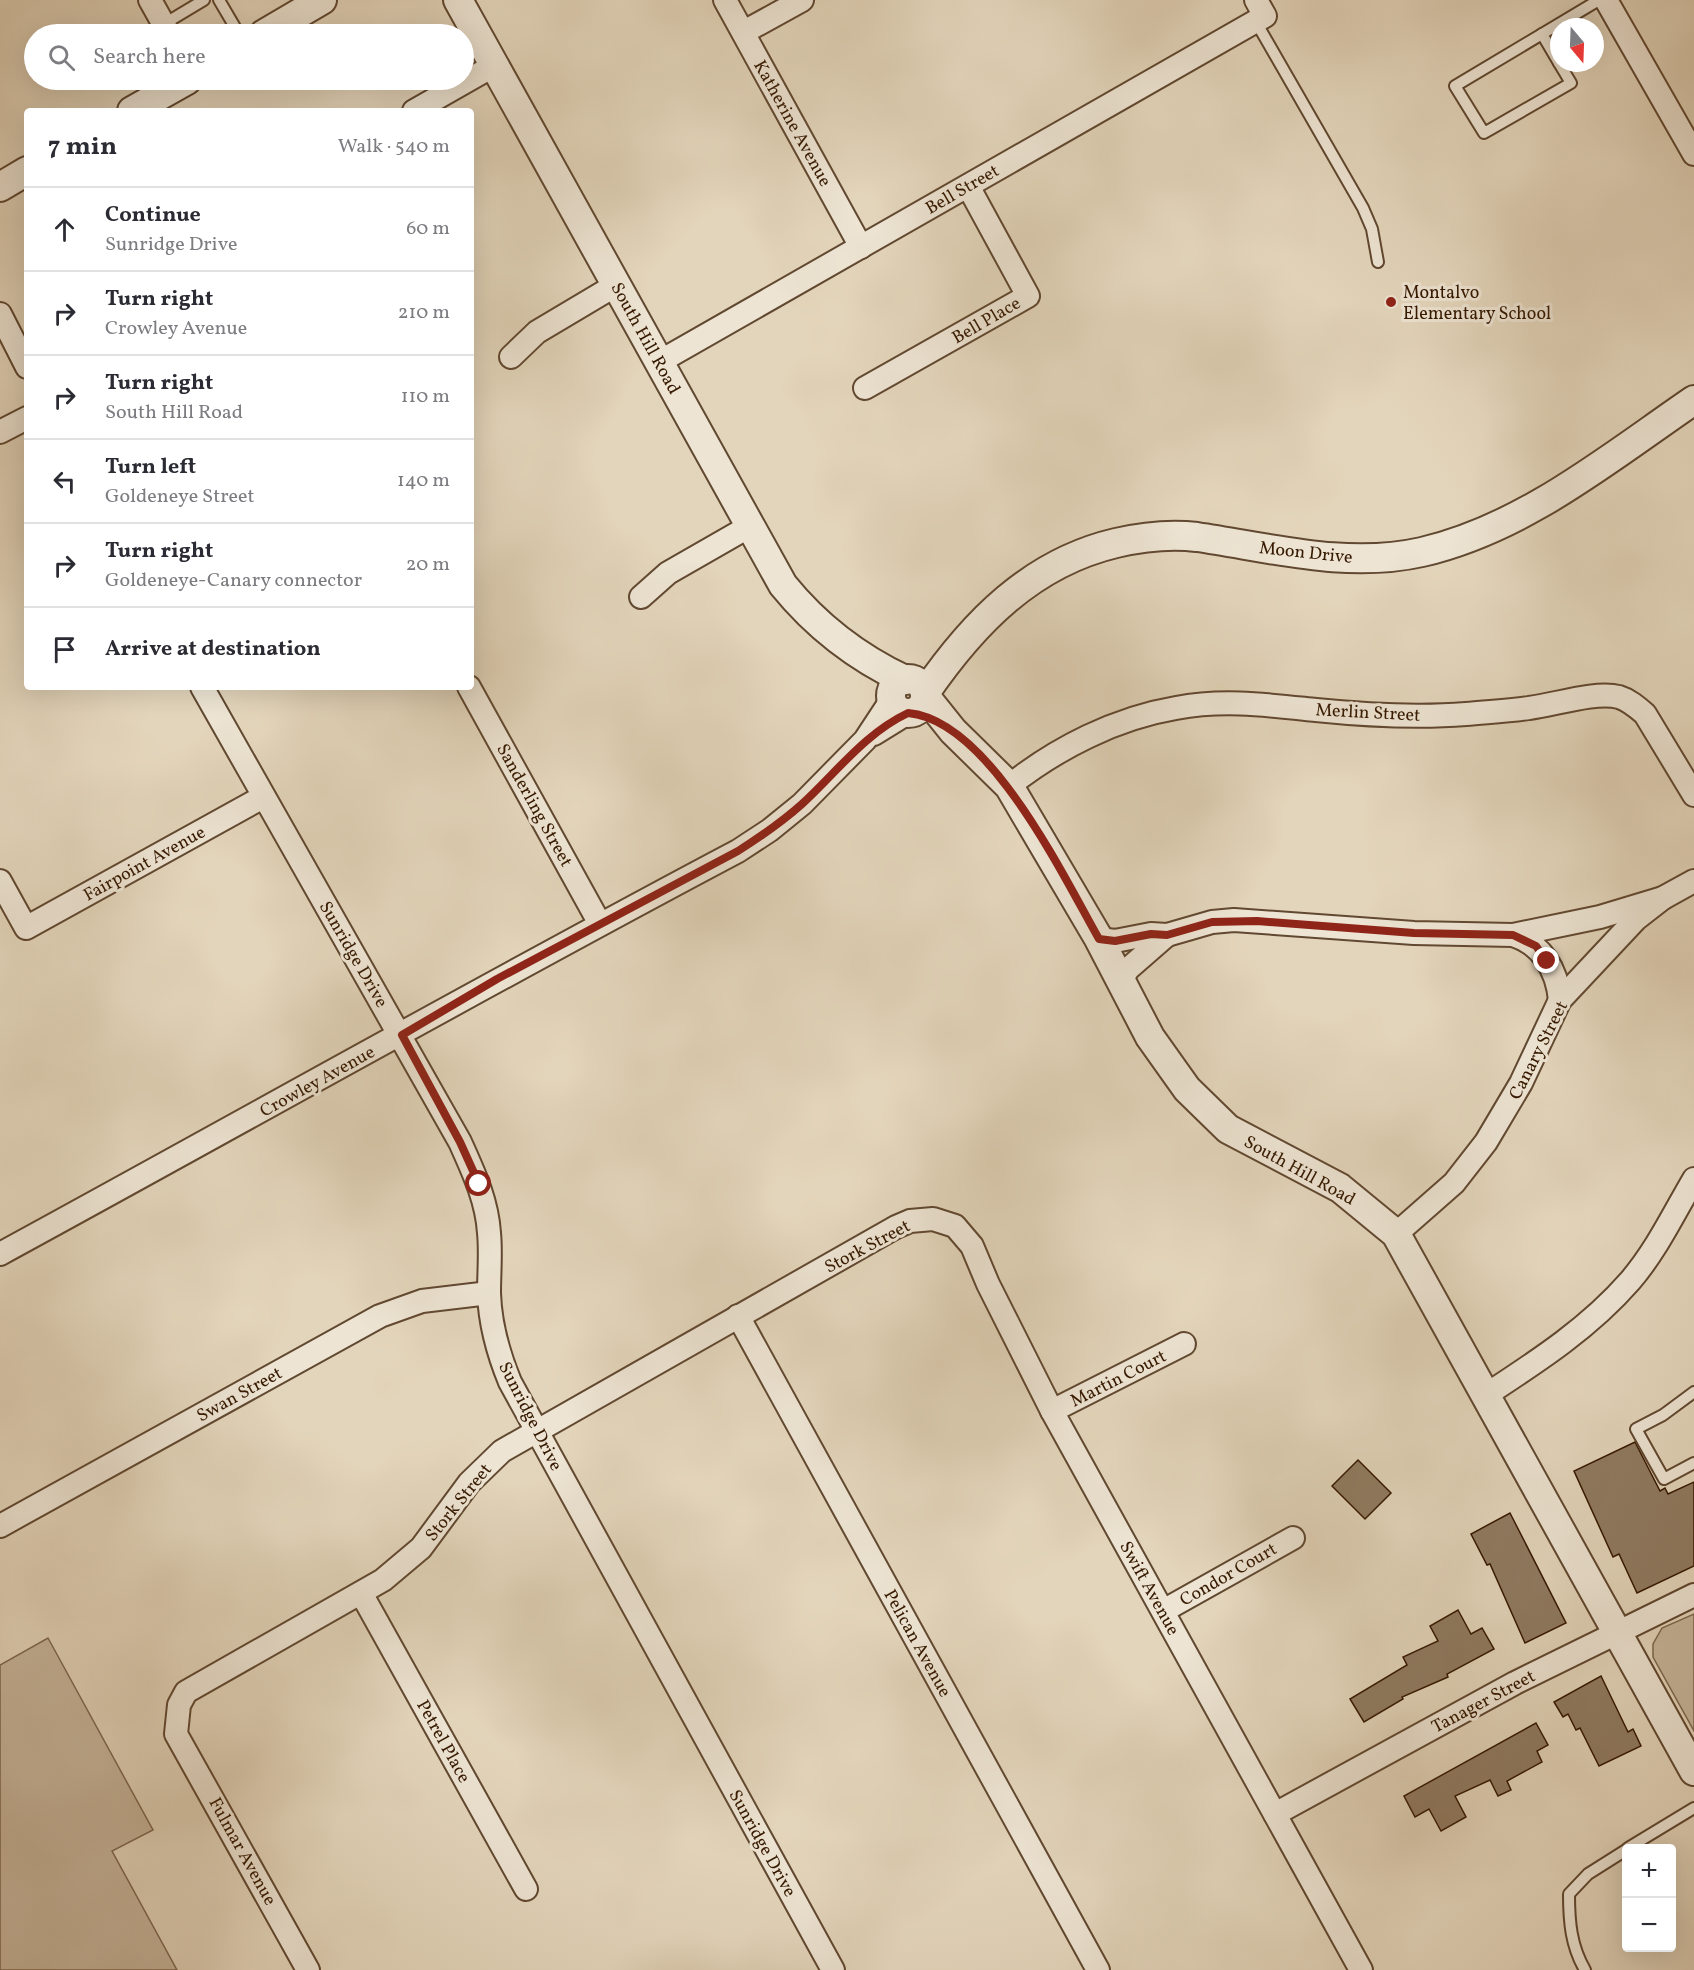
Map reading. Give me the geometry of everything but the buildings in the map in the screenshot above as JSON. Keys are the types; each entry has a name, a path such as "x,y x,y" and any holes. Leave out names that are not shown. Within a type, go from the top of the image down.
{"street":[{"path":"150,0 163,24"},
{"name":"South Hill Road","path":"458,0 471,24"},
{"name":"Katherine Avenue","path":"725,0 861,247"},
{"path":"744,32 802,0"},
{"path":"1606,0 1694,154"},
{"path":"279,24 308,4"},
{"name":"Bell Street","path":"659,362 968,186 1259,13"},
{"name":"South Hill Road","path":"474,30 783,585 801,608 953,731 1009,786 1099,939 1160,1051 1187,1089 1211,1114 1247,1140 1340,1188 1396,1234 1694,1771"},
{"path":"474,77 493,66"},
{"path":"137,108 169,90"},
{"path":"419,108 451,90"},
{"path":"0,187 24,173"},
{"name":"Bell Place","path":"865,388 1028,296 968,186"},
{"path":"511,357 537,332 616,285"},
{"path":"0,314 24,361"},
{"name":"Moon Drive","path":"908,696 987,615 1036,577 1068,559 1130,540 1194,537 1331,558 1373,558 1420,552 1462,541 1495,528 1550,498 1694,400"},
{"path":"0,432 24,419"},
{"path":"641,597 668,573 750,526"},
{"name":"Sunridge Drive","path":"204,690 263,797 402,1035 460,1142 479,1184 489,1234 489,1293 501,1359 536,1431 833,1970"},
{"name":"Sanderling Street","path":"471,690 600,924"},
{"name":"Crowley Avenue","path":"0,1254 402,1035 600,924 738,851 770,830 802,804 908,696"},
{"name":"Merlin Street","path":"1009,786 1054,755 1088,737 1138,716 1176,708 1214,703 1252,702 1388,715 1458,715 1528,709 1604,696 1619,697 1634,704 1645,714 1694,795"},
{"name":"Fairpoint Avenue","path":"0,881 26,928 263,797"},
{"name":"Canary Street","path":"1396,1234 1454,1183 1486,1142 1521,1083 1560,1000 1636,920 1664,898 1694,881"},
{"path":"1099,939 1115,941 1151,934 1167,935 1212,922 1234,920 1424,933 1513,935 1600,917 1664,898"},
{"path":"1121,980 1128,969 1167,935"},
{"path":"1513,935 1536,946 1556,977 1560,1000"},
{"path":"1486,1395 1571,1338 1601,1312 1631,1279 1656,1244 1694,1179"},
{"name":"Stork Street","path":"176,1734 180,1705 186,1692 383,1580 421,1548 484,1467 502,1451 738,1316 867,1246 896,1227 910,1221 933,1219"},
{"name":"Swift Avenue","path":"933,1219 955,1226 972,1246 988,1284 1052,1411 1361,1970"},
{"name":"Swan Street","path":"0,1526 380,1316 422,1300 489,1293"},
{"name":"Pelican Avenue","path":"738,1316 1098,1970"},
{"name":"Martin Court","path":"1052,1411 1184,1344"},
{"name":"Condor Court","path":"1163,1611 1293,1538"},
{"name":"Petrel Place","path":"361,1593 526,1889"},
{"name":"Tanager Street","path":"1275,1814 1515,1683 1694,1595"},
{"name":"Fulmar Avenue","path":"176,1734 308,1970"}],"lane":[{"path":"173,24 204,0"},
{"path":"219,0 233,24"},
{"path":"1564,72 1571,83 1484,133 1455,86 1599,0"},
{"path":"1259,13 1363,208 1372,229 1378,262"},
{"path":"1542,34 1550,48"},
{"path":"1694,1392 1663,1414 1636,1429 1664,1479 1694,1463"},
{"path":"1635,1844 1694,1808"},
{"path":"1585,1970 1575,1952 1569,1919 1569,1894 1588,1874 1622,1852"}],"shaded area":[{"path":"1694,1614 1694,1731 1653,1657 1653,1644 1662,1628"},
{"path":"48,1638 153,1830 112,1851 177,1970 0,1970 0,1665"}],"place":[{"name":"Montalvo Elementary School","path":"1391,302"}],"route":[{"path":"479,1184 460,1142 402,1035 497,979 738,851 770,830 802,804 865,740 908,713 953,731 1009,786 1099,939 1115,941 1151,934 1167,935 1212,922 1257,921 1414,933 1513,935 1536,946 1547,961"}]}
